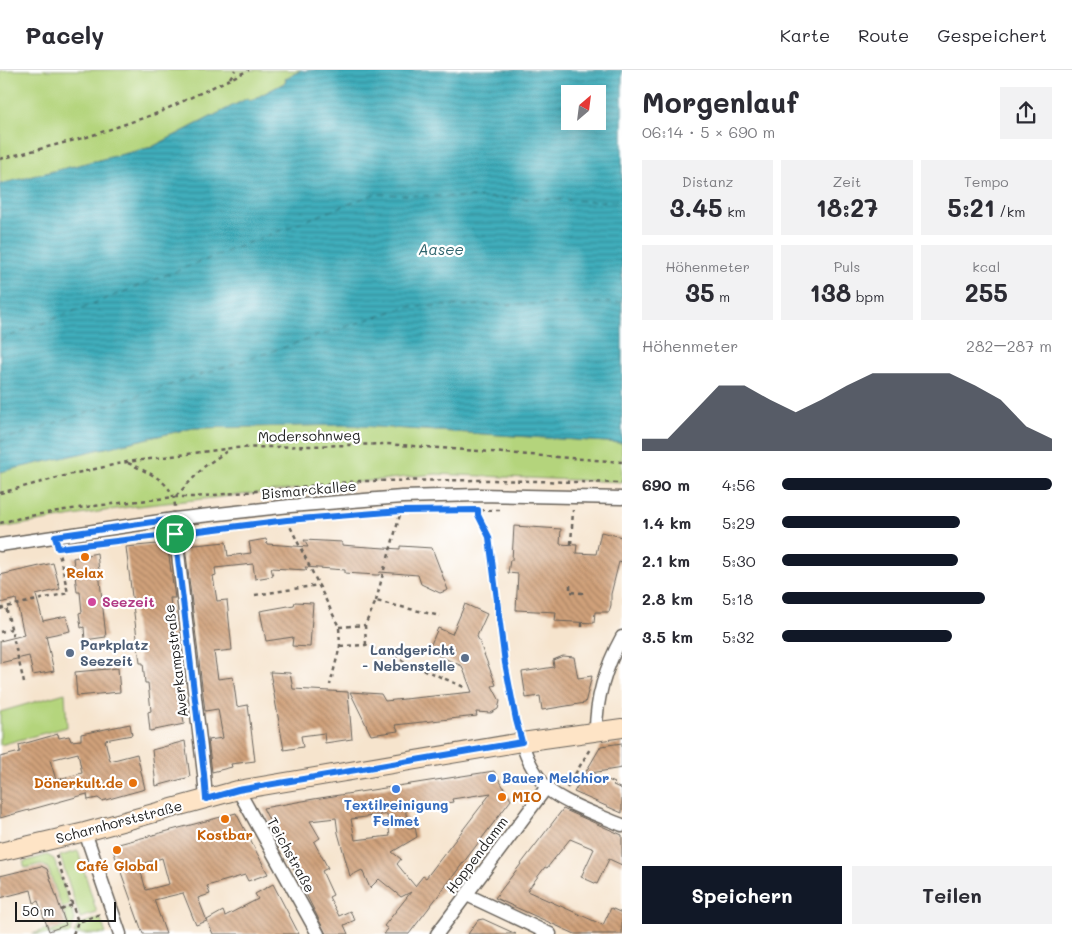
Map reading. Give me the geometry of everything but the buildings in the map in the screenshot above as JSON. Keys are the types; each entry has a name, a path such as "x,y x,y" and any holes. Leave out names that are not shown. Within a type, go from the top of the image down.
{"street":[{"name":"Bismarckallee","path":"0,544 174,519 290,506 402,497 479,494 622,498"},
{"name":"Averkampstraße","path":"174,519 206,799"},
{"path":"595,737 601,689 608,664 622,637"},
{"name":"Scharnhorststraße","path":"0,852 85,832 238,790 522,742 595,737 622,728"},
{"path":"522,742 526,755 546,788 561,798 622,825"},
{"name":"Hoppendamm","path":"437,934 546,788"},
{"name":"Teichstraße","path":"238,790 318,934"},
{"path":"85,832 120,934"},
{"path":"467,895 550,934"}],"path":[{"path":"229,80 235,70"},
{"path":"0,159 87,137 158,113 249,70"},
{"name":"Modersohnweg","path":"0,493 127,462 232,448 387,444 622,462"},
{"path":"175,497 205,466 232,448"},
{"path":"127,462 165,484 175,497 174,519"},
{"path":"571,544 574,496"},
{"path":"478,510 478,515 489,537 505,663 522,742"},
{"path":"366,645 366,626 376,600 401,511 507,510"},
{"path":"296,520 287,520 339,627 340,646 330,685"},
{"path":"175,534 203,530"},
{"path":"0,609 68,593 55,536"},
{"path":"254,595 319,585"},
{"path":"570,585 570,592 582,593 582,595"},
{"path":"376,600 440,616"},
{"path":"6,607 24,683"},
{"path":"582,623 582,630"},
{"path":"339,627 366,626"},
{"path":"0,632 11,629"},
{"path":"340,646 366,645 464,687"},
{"path":"561,798 595,737"},
{"path":"56,851 78,922 73,934"},
{"path":"61,910 72,905"},
{"path":"78,922 112,910"}],"green space":[{"path":"301,70 285,79 286,82 250,101 248,98 152,147 0,184 0,71"},
{"path":"347,425 622,443 622,482 435,474 129,507 0,528 0,472 3,471 193,428"},
{"path":"65,693 67,727 0,745 0,712"},
{"path":"78,851 97,913 80,918 60,856"},
{"path":"47,855 54,859 70,905 62,908 48,868 41,864 25,868 23,862"},
{"path":"71,908 75,919 70,934 33,934 46,929 48,933 68,926 63,910"},
{"path":"100,917 106,934 74,934 78,925"}],"water":[{"name":"Aasee","path":"301,70 622,70 622,443 347,425 193,428 0,472 0,184 152,147 248,98 250,101 286,82 285,79"}],"ferry route":[{"path":"0,340 374,194 622,202"},
{"path":"0,441 406,307 622,302"}],"place":[{"name":"Relax","path":"85,557"},
{"name":"Seezeit","path":"92,602"},
{"name":"Parkplatz Seezeit","path":"70,653"},
{"name":"Landgericht - Nebenstelle","path":"465,658"},
{"name":"Bauer Melchior","path":"492,778"},
{"name":"Dönerkult.de","path":"133,783"},
{"name":"Textilreinigung Felmet","path":"396,789"},
{"name":"MIO","path":"502,797"},
{"name":"Kostbar","path":"225,819"},
{"name":"Café Global","path":"117,850"}],"route":[{"path":"175,534 58,548 55,536 174,519 175,534 204,774 206,799 238,790 522,742 505,663 489,537 478,515 478,510 401,511 287,520 175,534"}]}
